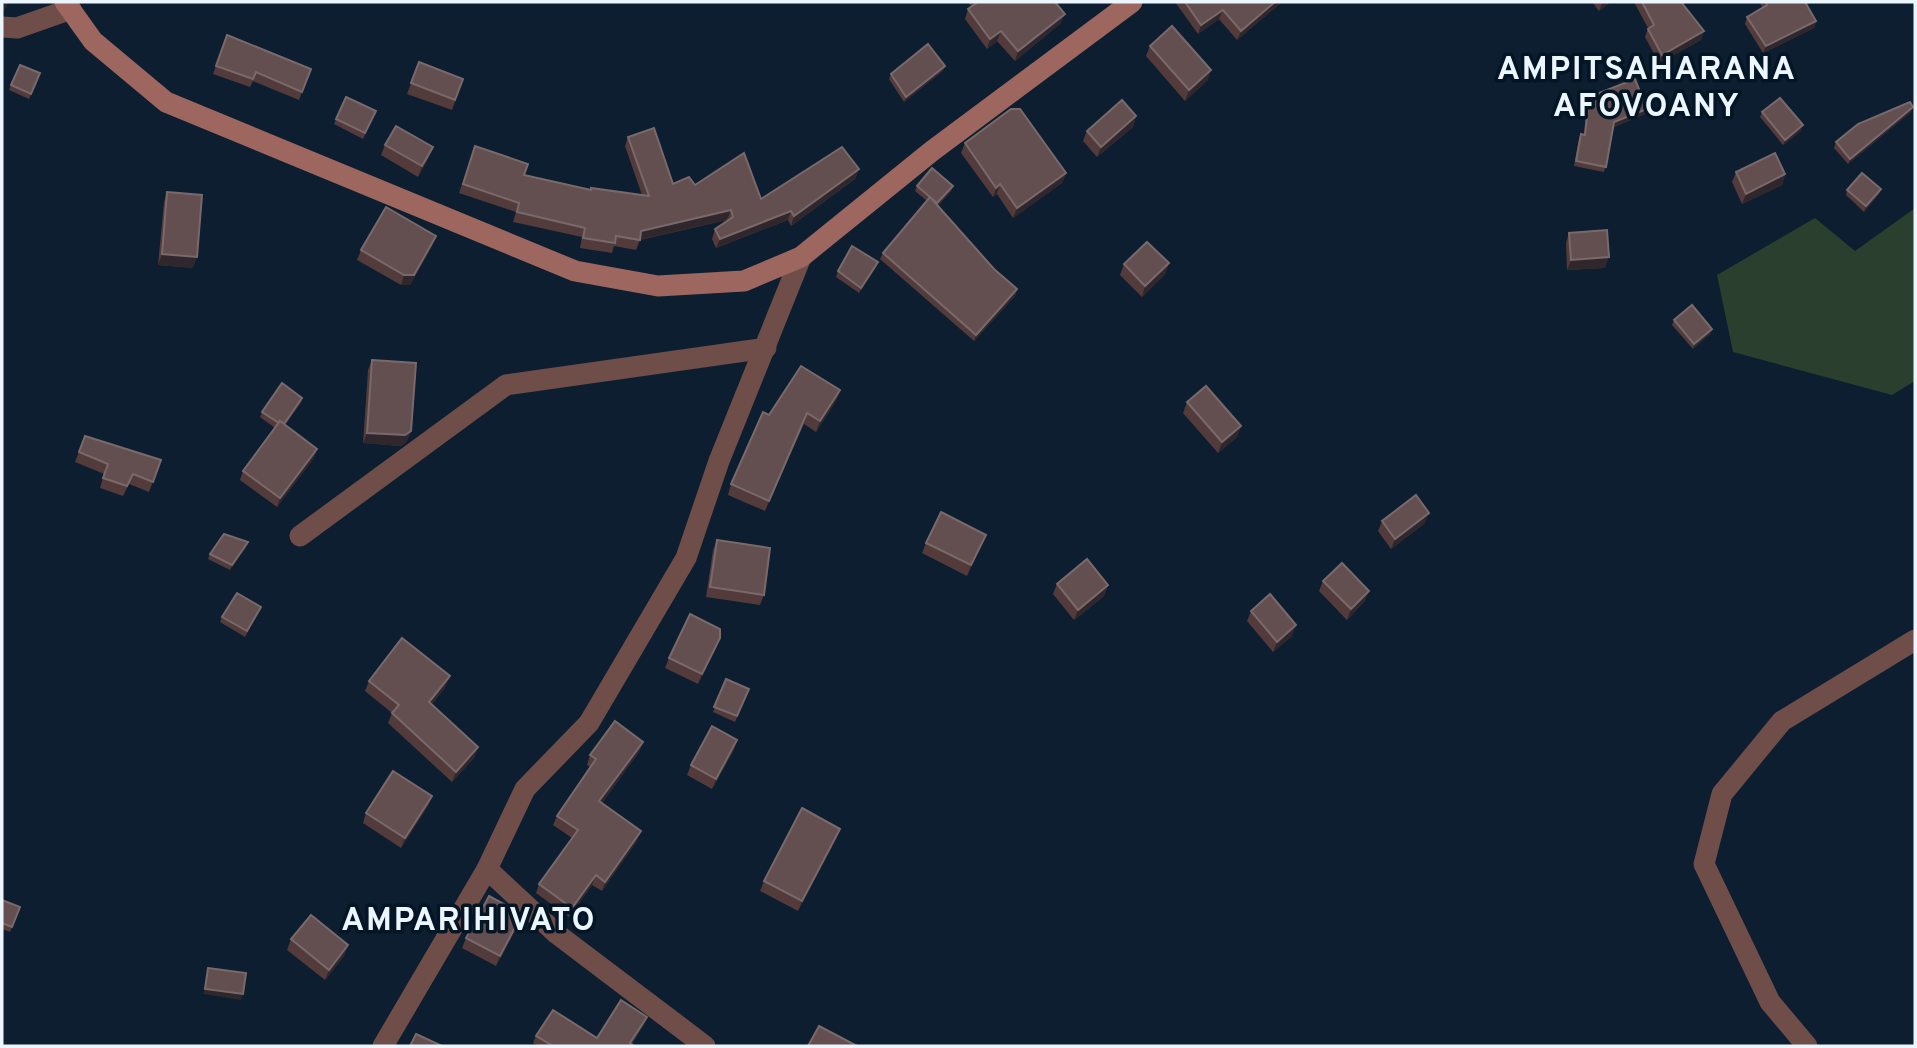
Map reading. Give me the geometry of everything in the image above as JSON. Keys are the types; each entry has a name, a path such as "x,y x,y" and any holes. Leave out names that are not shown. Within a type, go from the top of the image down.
{"main road":[{"path":"68,6 93,41 166,102 575,271 658,286 744,281 801,257 933,151 1132,2"}],"street":[{"path":"2,27 17,28 68,6"},
{"path":"383,1046 487,869 525,789 589,723 686,558 719,461 801,257"},
{"path":"300,536 506,385 766,348"},
{"path":"1807,1046 1770,1002 1704,864 1722,794 1782,721 1915,640"},
{"path":"487,869 556,934 705,1046"}],"green space":[{"path":"1915,208 1915,381 1892,395 1733,352 1717,275 1815,218 1855,251"}],"building":[{"path":"978,2 1055,2 1065,14 1018,51 1001,31 990,39 968,9"},
{"path":"1185,2 1275,2 1241,31 1223,10 1201,25"},
{"path":"1642,2 1681,2 1704,31 1662,55 1648,29 1654,25"},
{"path":"1766,2 1805,2 1816,21 1766,46 1747,17 1767,5"},
{"path":"1172,26 1211,70 1189,90 1150,46"},
{"path":"227,35 311,69 302,92 256,72 253,79 216,66"},
{"path":"928,44 945,66 906,97 891,74"},
{"path":"419,62 463,79 455,100 411,83"},
{"path":"20,65 40,73 31,94 11,85"},
{"path":"1635,79 1647,109 1614,122 1606,167 1576,161 1581,134 1585,135 1589,97"},
{"path":"346,97 376,111 365,133 336,119"},
{"path":"1780,98 1803,125 1785,140 1762,112"},
{"path":"1122,100 1136,116 1101,147 1087,131"},
{"path":"1910,102 1913,107 1850,159 1836,142 1858,124"},
{"path":"1011,109 1020,109 1066,173 1017,208 1000,184 996,188 965,143"},
{"path":"396,126 433,147 422,166 385,145"},
{"path":"654,128 673,184 689,177 695,185 744,153 761,199 842,147 859,169 794,216 791,211 720,239 715,229 733,217 731,210 641,231 640,240 616,236 615,243 583,238 585,228 517,212 519,203 463,184 475,146 528,164 524,175 591,190 649,196 628,137"},
{"path":"1775,153 1785,174 1746,194 1736,172"},
{"path":"932,168 953,186 937,203 917,186"},
{"path":"1862,173 1881,189 1866,206 1847,190"},
{"path":"167,192 202,195 197,257 162,254"},
{"path":"930,197 994,269 1017,289 976,335 883,253"},
{"path":"386,207 436,236 414,275 404,275 361,250"},
{"path":"1607,230 1609,257 1571,260 1569,233"},
{"path":"1147,242 1169,263 1145,286 1124,264"},
{"path":"852,246 878,262 861,288 838,271"},
{"path":"1692,305 1712,329 1694,344 1674,320"},
{"path":"372,360 416,363 411,431 405,435 367,433"},
{"path":"801,366 840,390 820,421 807,413 769,501 731,484 763,412 769,415"},
{"path":"282,383 302,398 284,424 262,412"},
{"path":"1206,386 1241,426 1222,442 1187,402"},
{"path":"280,421 317,449 280,498 243,471"},
{"path":"85,436 161,460 153,482 133,474 127,486 103,478 108,464 79,452"},
{"path":"1416,495 1429,513 1395,539 1382,521"},
{"path":"941,512 986,535 971,565 926,543"},
{"path":"224,534 248,542 232,565 210,554"},
{"path":"717,540 770,548 764,595 710,587"},
{"path":"1087,559 1108,585 1078,610 1057,584"},
{"path":"1342,563 1369,591 1351,609 1323,581"},
{"path":"237,593 261,607 247,631 222,617"},
{"path":"1270,594 1296,625 1277,642 1251,611"},
{"path":"690,614 720,629 720,638 702,674 669,658"},
{"path":"402,638 450,676 429,702 478,747 456,772 392,713 399,705 369,681"},
{"path":"726,679 749,689 737,716 714,707"},
{"path":"615,721 643,742 599,801 641,831 605,882 596,875 572,908 539,884 578,830 557,816 596,759 590,755"},
{"path":"712,726 737,740 716,779 691,765"},
{"path":"393,771 432,796 405,838 366,813"},
{"path":"802,808 840,829 802,901 764,881"},
{"path":"489,896 522,914 500,956 466,938"},
{"path":"2,900 20,907 12,927 2,923"},
{"path":"311,915 348,945 329,970 291,939"},
{"path":"208,968 246,973 243,994 205,989"},
{"path":"621,1000 647,1017 630,1043 634,1046 553,1046 536,1036 553,1010 597,1038"},
{"path":"819,1026 857,1046 808,1046"},
{"path":"416,1034 442,1046 410,1046"}],"district":[{"name":"AMPITSAHARANA AFOVOANY","path":"1647,90"},
{"name":"AMPARIHIVATO","path":"469,922"}]}
